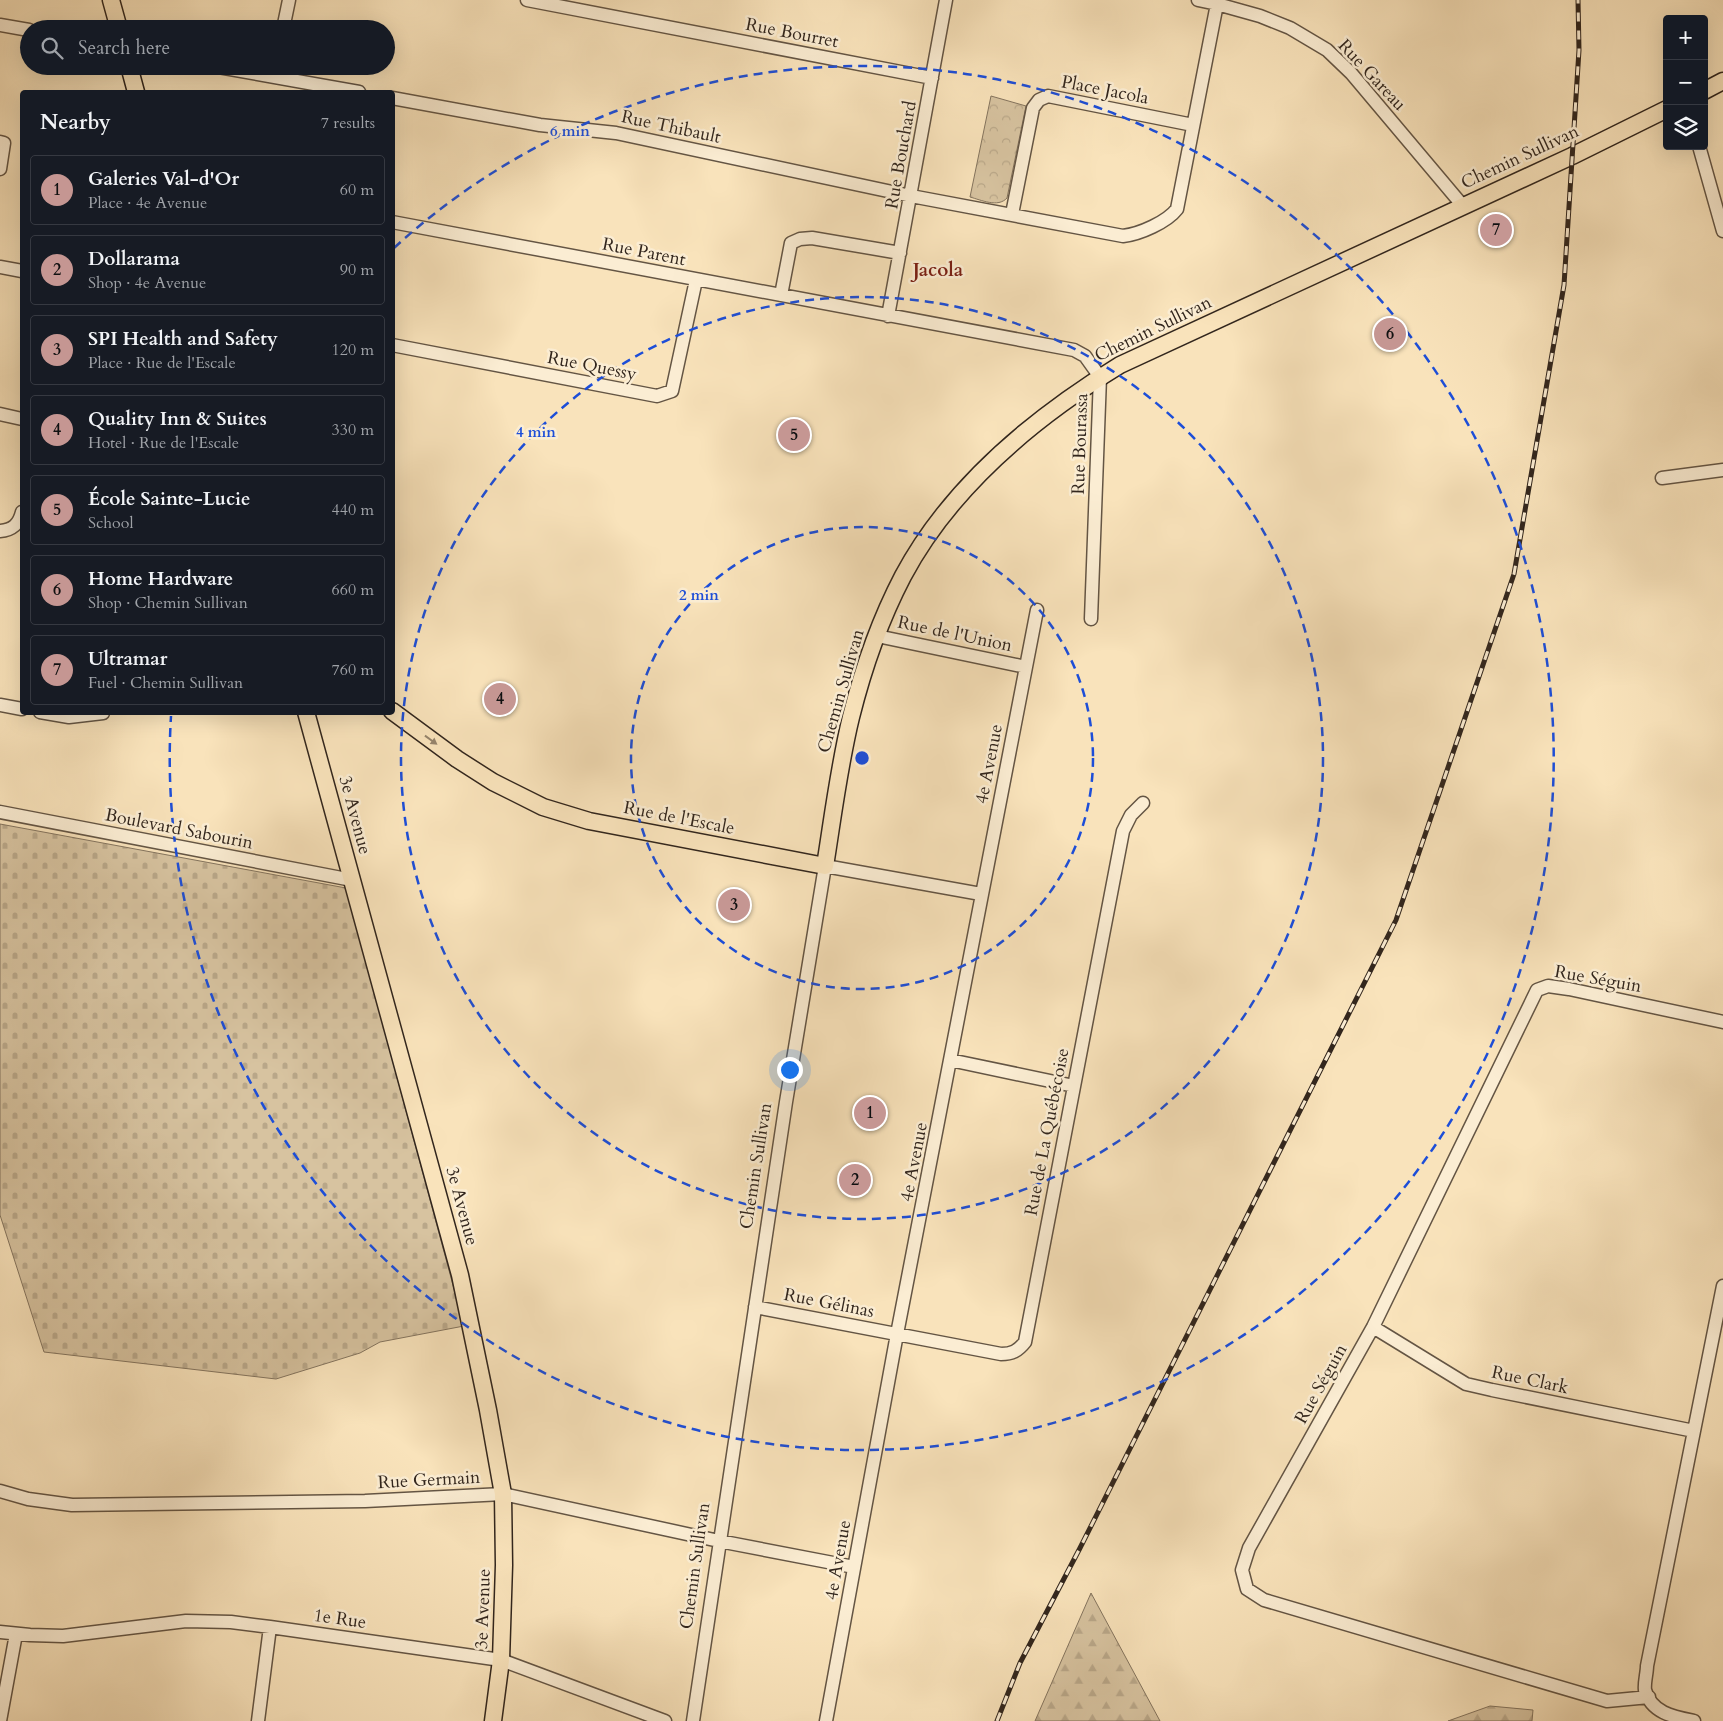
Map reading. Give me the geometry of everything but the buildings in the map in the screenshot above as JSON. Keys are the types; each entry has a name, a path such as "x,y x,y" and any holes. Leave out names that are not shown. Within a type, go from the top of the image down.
{"main road":[{"path":"111,0 117,20"},
{"path":"131,75 135,90"},
{"path":"1708,89 1723,81"},
{"name":"Chemin Sullivan","path":"825,866 840,771 851,717 877,636 904,575 924,543 948,509 985,468 1064,401 1120,365 1572,156 1663,111"},
{"name":"Rue de l'Escale","path":"395,711 457,759 493,782 543,807 589,821 825,866"},
{"name":"3e Avenue","path":"307,715 460,1275 488,1410 503,1494 502,1660 493,1721"}],"street":[{"path":"285,20 288,0"},
{"name":"Rue Bourret","path":"527,0 932,78"},
{"name":"Rue Bouchard","path":"888,316 946,0"},
{"name":"Rue Gareau","path":"1198,0 1260,16 1290,28 1327,50 1351,73 1463,206"},
{"path":"911,196 1123,236 1134,235 1171,217 1177,209 1217,4"},
{"path":"0,25 20,28"},
{"path":"287,75 350,90"},
{"name":"Place Jacola","path":"1012,214 1033,108 1039,100 1048,96 1193,125"},
{"name":"Rue Thibault","path":"395,99 540,125 616,133 911,196"},
{"path":"0,142 4,142 0,169"},
{"path":"1700,150 1723,231"},
{"name":"Rue Parent","path":"395,223 888,316"},
{"path":"781,296 791,243 800,239 812,238 900,253"},
{"path":"0,267 20,271"},
{"name":"Rue Quessy","path":"395,346 657,396 672,391 696,280"},
{"name":"Rue Bourassa","path":"888,316 1074,350 1085,356 1100,377 1091,619"},
{"path":"0,414 20,419"},
{"path":"1662,478 1723,470"},
{"path":"0,531 9,530 16,526 20,517"},
{"name":"4e Avenue","path":"826,1721 897,1334 1037,610"},
{"name":"Rue de l'Union","path":"877,636 1026,667"},
{"path":"0,705 20,709"},
{"path":"57,715 69,717 83,715"},
{"name":"Rue de La Québécoise","path":"897,1334 1001,1354 1010,1354 1018,1350 1025,1342 1123,831 1131,815 1143,803"},
{"name":"Boulevard Sabourin","path":"0,812 352,880"},
{"name":"Rue de l'Escale","path":"825,866 981,894"},
{"name":"Chemin Sullivan","path":"693,1721 786,1102 825,866"},
{"name":"Rue Séguin","path":"1649,1697 1606,1701 1264,1600 1247,1589 1242,1570 1249,1548 1373,1328 1538,990 1548,986 1562,988 1723,1022"},
{"path":"950,1060 1074,1086"},
{"path":"1694,1721 1669,1716 1656,1709 1645,1690 1647,1666 1723,1286"},
{"name":"Rue Gélinas","path":"755,1306 897,1334"},
{"name":"Rue Clark","path":"1373,1328 1466,1384 1694,1431"},
{"name":"Rue Germain","path":"0,1491 28,1500 72,1505 365,1501 503,1494 719,1541 854,1567"},
{"name":"1e Rue","path":"0,1632 63,1636 186,1622 231,1622 270,1627 502,1660 665,1721"},
{"path":"258,1721 270,1627"},
{"path":"0,1721 16,1634"}],"green space":[{"path":"991,96 1026,106 1007,198 994,203 970,197"},
{"path":"0,824 346,888 464,1326 380,1342 360,1353 276,1379 44,1352 0,1215"},
{"path":"1091,1593 1160,1721 1035,1721"},
{"path":"1490,1706 1533,1710 1532,1721 1448,1721"}],"railway":[{"path":"997,1721 1020,1663 1080,1548 1396,920 1514,574 1564,285 1579,50 1578,0"}],"place":[{"name":"Ultramar","path":"1496,230"},
{"name":"Home Hardware","path":"1390,334"},
{"name":"École Sainte-Lucie","path":"794,435"},
{"name":"Quality Inn & Suites","path":"500,699"},
{"name":"SPI Health and Safety","path":"734,905"},
{"name":"Galeries Val-d'Or","path":"870,1113"},
{"name":"Dollarama","path":"855,1180"}],"district":[{"name":"Jacola","path":"938,270"}]}
